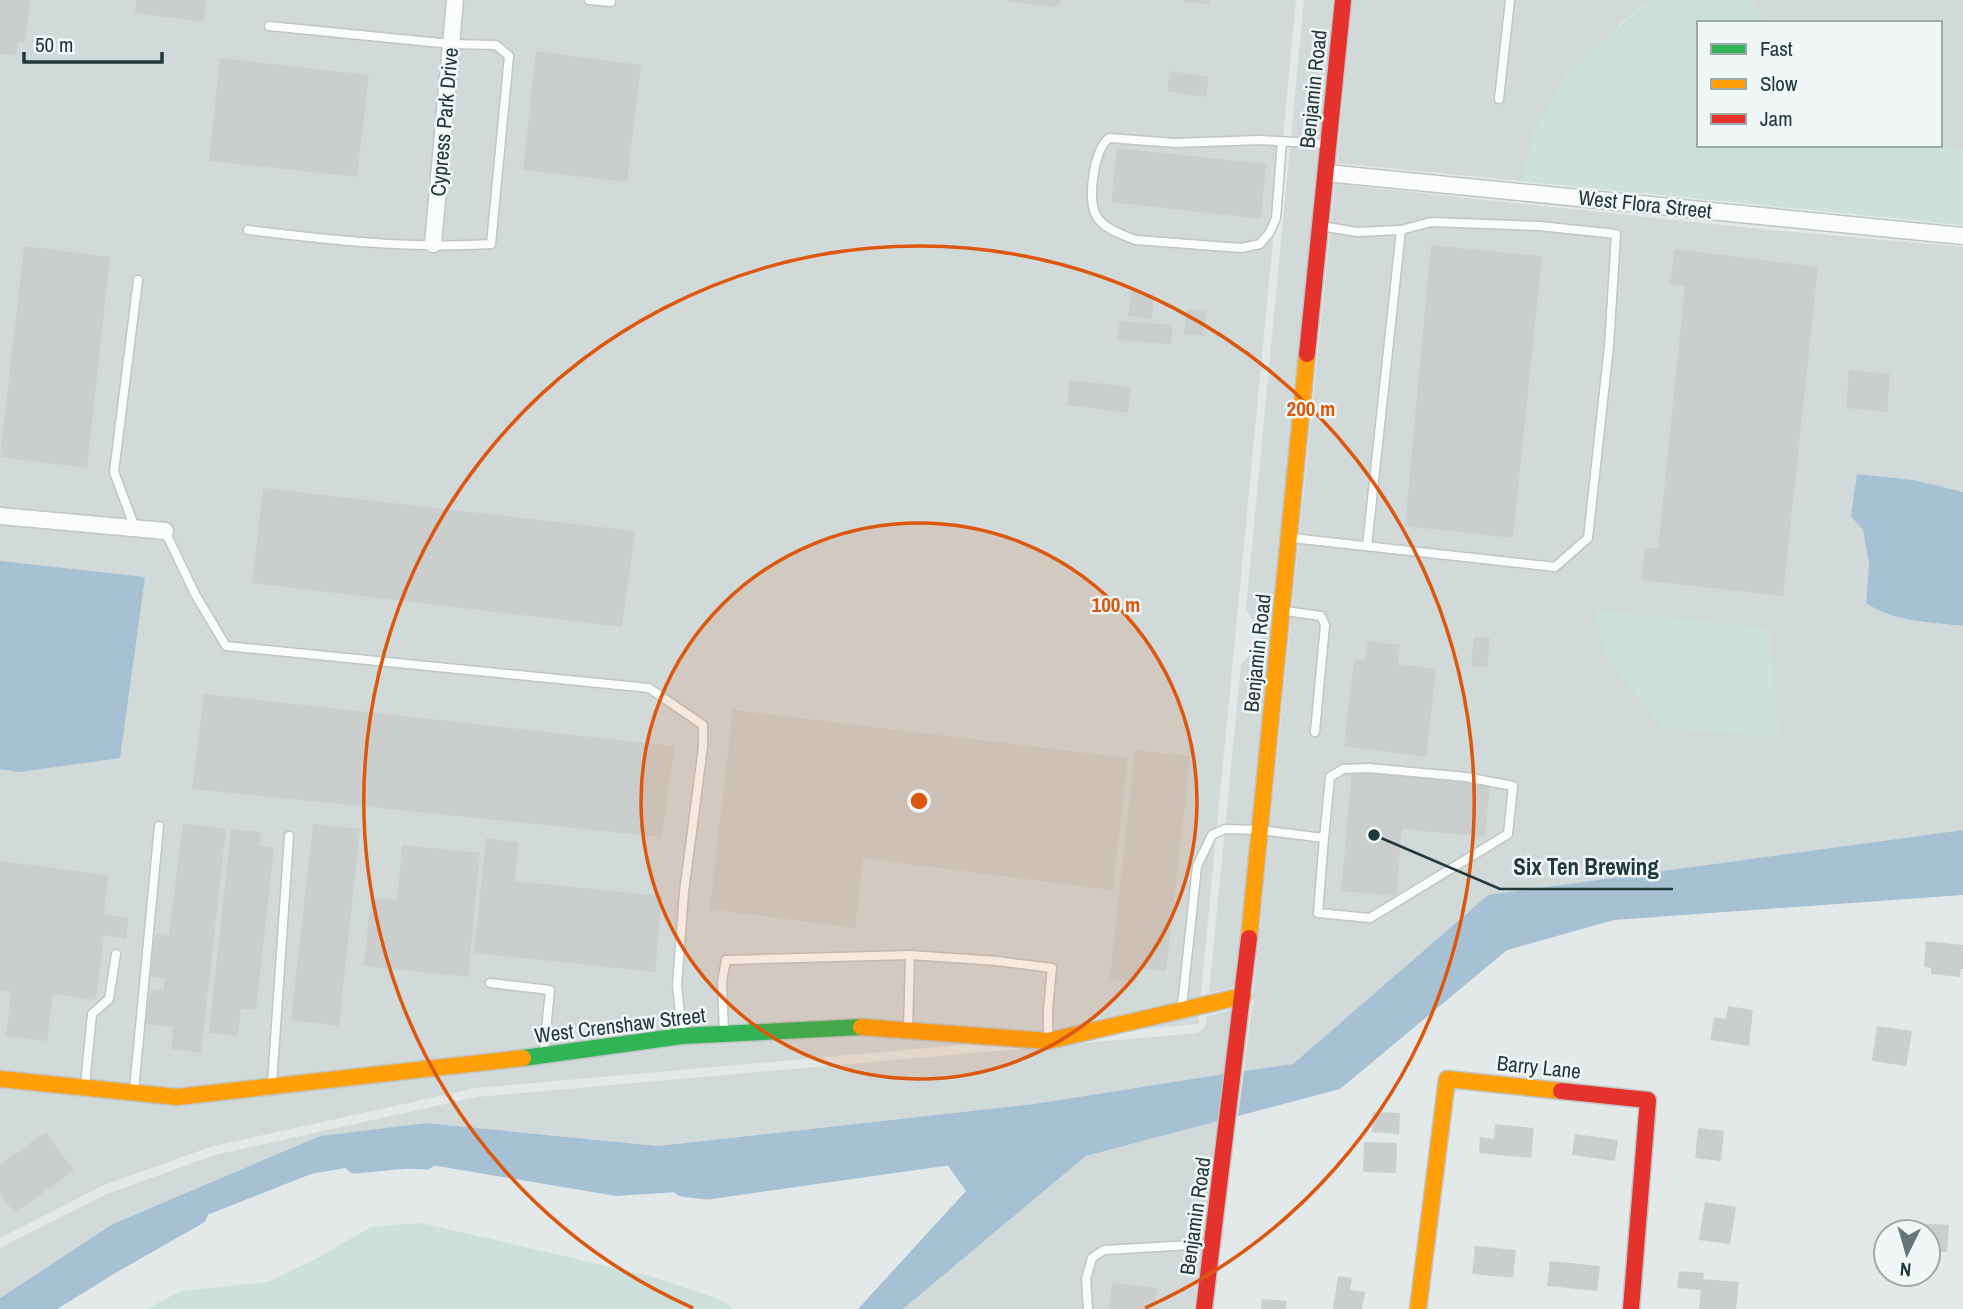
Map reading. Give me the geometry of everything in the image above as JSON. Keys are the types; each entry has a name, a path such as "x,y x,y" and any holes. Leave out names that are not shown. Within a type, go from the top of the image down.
{"street":[{"name":"Cypress Park Drive","path":"433,244 455,0"},
{"name":"Benjamin Road","path":"1204,1309 1243,996 1343,0"},
{"name":"West Flora Street","path":"1326,173 1963,236"},
{"path":"0,516 165,531"},
{"name":"West Crenshaw Street","path":"0,1079 177,1097 544,1055 682,1036 863,1027 1048,1041 1243,996"},
{"name":"Barry Lane","path":"1418,1309 1447,1079 1648,1100 1631,1309"}],"lane":[{"path":"589,0 611,2"},
{"path":"1499,99 1510,0"},
{"path":"248,230 335,241 491,244 509,56 496,45 451,44 269,26"},
{"path":"1282,141 1276,218 1270,232 1260,244 1241,248 1136,240 1120,235 1103,223 1094,212 1093,178 1098,153 1109,138 1175,143 1282,141 1329,145"},
{"path":"1289,538 1555,568 1588,538 1596,482 1616,234 1539,226 1431,222 1401,230 1357,232 1321,226"},
{"path":"1367,546 1401,230"},
{"path":"135,528 114,472 138,280"},
{"path":"165,531 195,594 226,646 649,688 704,725 684,892 678,972 682,1036"},
{"path":"1282,611 1321,616 1325,625 1315,732"},
{"path":"1369,768 1466,777 1513,786 1508,834 1370,918 1318,913 1324,838 1331,777 1343,769 1369,768"},
{"path":"134,1093 159,826"},
{"path":"1181,1010 1197,866 1212,835 1224,829 1260,830 1324,838"},
{"path":"272,1087 289,836"},
{"path":"84,1088 92,1014 109,999 116,954"},
{"path":"908,1030 910,955"},
{"path":"724,1034 722,982 726,960 910,955 1052,968 1048,1041"},
{"path":"490,983 550,990 544,1055"},
{"path":"1088,1309 1086,1279 1092,1258 1104,1250 1212,1244"}],"shaded area":[{"path":"0,0 1296,0 1198,1024 476,1088 213,1146 104,1185 0,1238"},
{"path":"1304,0 1333,0 1235,987 1209,993 1241,665 1263,639 1246,609"},
{"path":"1352,0 1649,0 1621,23 1535,130 1522,181 1337,163"},
{"path":"1649,0 1750,0 1768,21 1697,21 1697,147 1942,146 1963,149 1963,225 1522,181 1535,130 1567,73"},
{"path":"1750,0 1963,0 1963,149 1942,146 1942,21 1768,21"},
{"path":"1335,184 1750,228 1963,247 1963,492 1914,480 1858,474 1869,564 1866,603 1922,622 1963,626 1963,830 1488,895 1293,1064 1244,1071 1254,1005"},
{"path":"1594,610 1770,628 1779,737 1663,728 1607,659"},
{"path":"1232,1010 1224,1074 1034,1104 658,1146 426,1123 320,1136 113,1224 0,1298 0,1248 107,1194 215,1155 477,1097 1198,1033 1205,1027 1207,1016"},
{"path":"1218,1121 1194,1309 903,1309 1086,1156"},
{"path":"421,1223 650,1276 724,1301 733,1309 147,1309 181,1291 268,1282 314,1260 371,1227"}],"water":[{"path":"1857,474 1914,480 1963,492 1963,626 1900,618 1866,603 1869,564 1863,530 1851,516"},
{"path":"0,561 145,577 120,758 19,772 0,769"},
{"path":"1963,830 1963,895 1614,920 1507,950 1340,1089 1238,1116 1244,1071 1293,1064 1488,895"},
{"path":"1224,1074 1218,1121 1086,1156 903,1309 858,1309 966,1191 941,1156 694,1191 616,1196 396,1159 311,1174 151,1237 30,1309 0,1309 0,1298 113,1224 320,1136 426,1123 658,1146 1034,1104"}],"building":[{"path":"0,0 30,0 25,43 18,43 16,55 0,54"},
{"path":"136,0 206,0 204,22 135,13"},
{"path":"1009,0 1060,0 1059,7"},
{"path":"1183,0 1210,0 1209,4"},
{"path":"536,51 641,65 627,182 523,170"},
{"path":"220,58 369,75 357,177 209,161"},
{"path":"1169,71 1209,77 1206,97 1167,91"},
{"path":"1117,148 1266,164 1261,219 1111,202"},
{"path":"1431,245 1542,256 1513,538 1405,526"},
{"path":"24,246 110,257 87,468 0,457"},
{"path":"1675,249 1818,267 1783,596 1641,580 1645,548 1658,549 1685,286 1670,284"},
{"path":"1131,291 1154,294 1152,319 1128,316"},
{"path":"1187,309 1206,311 1204,336 1184,334"},
{"path":"1119,321 1173,325 1171,344 1117,340"},
{"path":"1849,370 1890,374 1887,412 1846,408"},
{"path":"1070,380 1131,387 1128,413 1067,405"},
{"path":"263,488 635,531 622,627 252,583"},
{"path":"1474,637 1490,638 1487,667 1471,666"},
{"path":"1367,641 1400,645 1398,664 1436,669 1426,757 1344,746 1354,659 1365,661"},
{"path":"204,694 674,746 662,837 192,789"},
{"path":"733,710 1128,758 1112,890 863,858 855,928 710,909"},
{"path":"1135,750 1190,756 1166,971 1139,968 1137,982 1110,979"},
{"path":"1352,771 1490,784 1485,837 1402,829 1396,896 1341,891"},
{"path":"183,823 226,829 201,1053 171,1049 174,1027 146,1024 150,989 164,991 165,978 150,976 155,934 169,936"},
{"path":"313,824 360,829 339,1026 291,1020"},
{"path":"231,829 261,832 259,846 274,848 256,1010 241,1009 238,1036 209,1033"},
{"path":"486,838 518,842 515,881 662,896 655,972 474,953"},
{"path":"402,845 480,853 468,977 364,966 371,898 397,900"},
{"path":"0,861 108,875 104,914 129,918 126,939 104,935 96,1000 53,994 47,1041 6,1036 11,992 0,990"},
{"path":"1926,941 1963,945 1963,969 1960,977 1931,974 1931,968 1924,967"},
{"path":"1728,1006 1753,1010 1749,1046 1710,1040 1714,1017 1726,1019"},
{"path":"1877,1026 1912,1031 1906,1066 1872,1061"},
{"path":"1373,1112 1400,1113 1399,1134 1372,1132"},
{"path":"1495,1124 1534,1128 1531,1158 1479,1153 1480,1137 1494,1139"},
{"path":"1698,1128 1724,1131 1721,1161 1695,1158"},
{"path":"46,1132 74,1171 14,1213 0,1193 0,1164"},
{"path":"1575,1134 1618,1140 1615,1161 1572,1155"},
{"path":"1364,1142 1397,1143 1396,1173 1363,1172"},
{"path":"1705,1202 1736,1207 1730,1244 1699,1240"},
{"path":"1942,1225 1949,1225 1947,1252 1942,1252"},
{"path":"1475,1246 1516,1250 1513,1278 1472,1274"},
{"path":"1550,1261 1600,1266 1597,1291 1547,1286"},
{"path":"1679,1271 1704,1273 1703,1279 1739,1282 1736,1309 1699,1309 1701,1290 1677,1288"},
{"path":"1338,1276 1352,1278 1350,1290 1365,1292 1362,1309 1333,1309"},
{"path":"1112,1283 1157,1288 1155,1309 1109,1309"},
{"path":"1262,1299 1287,1301 1286,1309 1261,1309"}],"waterway":[{"path":"682,1187 707,1190 968,1153"},
{"path":"355,1164 426,1160"},
{"path":"39,1309 198,1215"}],"traffic: fast":[{"path":"523,1058 682,1036 861,1027"}],"traffic: slow":[{"path":"1249,938 1307,354"},
{"path":"861,1027 1048,1041 1243,996"},
{"path":"0,1079 177,1097 523,1058"},
{"path":"1418,1309 1447,1079 1561,1091"}],"traffic: jam":[{"path":"1307,354 1343,0"},
{"path":"1204,1309 1249,938"},
{"path":"1561,1091 1648,1100 1631,1309"}],"place":[{"name":"Six Ten Brewing","path":"1374,835"}]}
